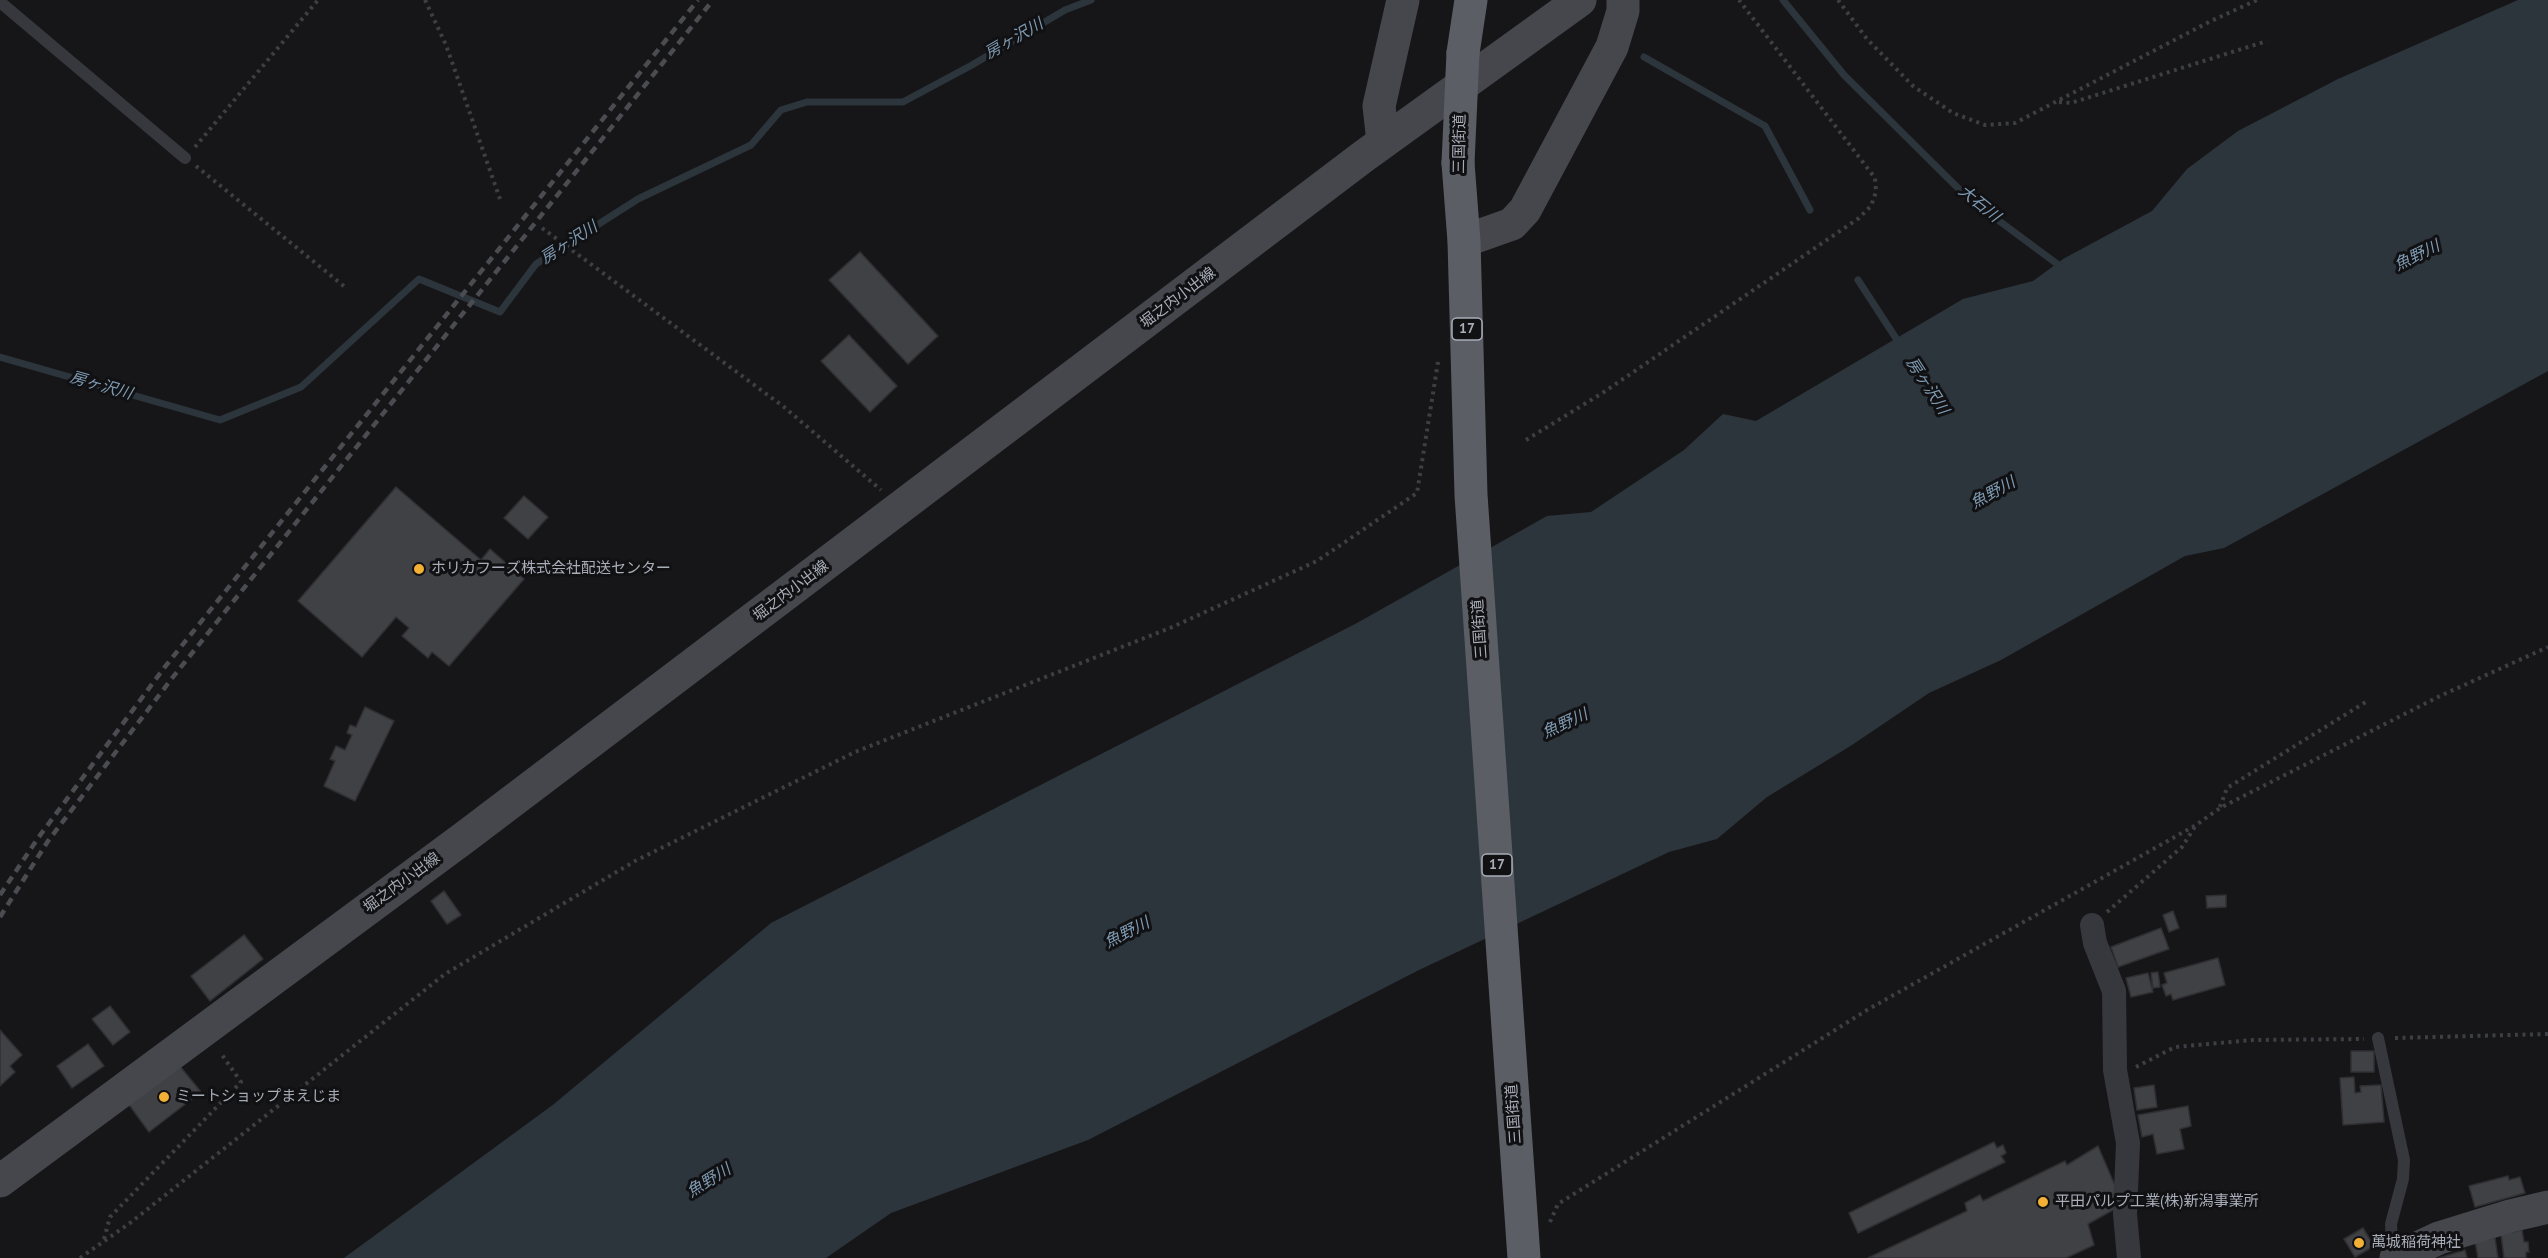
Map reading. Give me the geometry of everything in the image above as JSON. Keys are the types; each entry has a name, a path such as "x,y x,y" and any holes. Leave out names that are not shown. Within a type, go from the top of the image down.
{"highway":[{"name":"三国街道","path":"1471,0 1463,53 1458,163 1464,241 1471,495 1532,1240"}],"main road":[{"path":"1383,142 1379,106 1403,0"},
{"name":"堀之内小出線","path":"0,1181 903,507 1383,142 1580,0"},
{"path":"1464,241 1512,224 1525,210 1612,47 1623,11 1623,0"},
{"path":"2395,1258 2439,1238 2548,1207"}],"street":[{"path":"2092,925 2095,943 2114,991 2115,1070 2128,1143 2125,1214 2129,1258"}],"lane":[{"path":"0,2 185,158"},
{"path":"2378,1038 2404,1160 2403,1179 2391,1224 2395,1258"}],"path":[{"path":"318,0 185,158 345,287"},
{"path":"425,0 446,45 500,199"},
{"path":"1526,440 1604,392 1859,219 1871,206 1876,192 1875,178 1739,0"},
{"path":"1838,0 1867,39 1913,86 1953,113 1985,125 2015,123 2209,21 2257,0"},
{"path":"2058,102 2071,103 2267,41"},
{"path":"542,228 784,407 903,507"},
{"path":"80,1258 104,1239 130,1223 445,974 635,861 855,752 1170,628 1317,561 1417,493 1439,355"},
{"path":"1532,1240 1558,1204 1867,1010 2196,825 2220,808 2440,696 2548,647"},
{"path":"2220,808 2227,788 2369,700"},
{"path":"2092,925 2182,847 2196,825"},
{"path":"104,1239 110,1217 241,1082 204,1030"},
{"path":"2115,1070 2136,1067 2175,1047 2253,1040 2548,1034"}],"water":[{"name":"魚野川","path":"2518,0 2548,0 2548,371 2224,548 2185,556 2001,660 1929,693 1852,745 1767,797 1717,839 1669,852 1419,970 1088,1140 891,1213 826,1258 344,1258 554,1104 771,923 1357,623 1547,516 1591,512 1684,450 1723,414 1756,421 1963,299 2033,281 2063,259 2152,211 2187,169 2238,131 2338,79"}],"building":[{"path":"860,252 938,336 908,364 829,280"},
{"path":"849,335 897,386 870,412 821,361"},
{"name":"ホリカフーズ株式会社配送センター","path":"396,487 481,560 490,549 524,579 449,666 432,652 428,658 402,636 409,628 396,617 362,657 298,601"},
{"path":"524,496 548,517 528,539 504,518"},
{"path":"365,707 394,721 355,801 324,786 335,761 330,759 336,746 345,750 352,735 347,733 350,725 356,727"},
{"path":"444,891 461,915 447,924 431,901"},
{"path":"2226,895 2226,907 2207,908 2206,896"},
{"path":"2173,911 2179,928 2169,932 2163,915"},
{"path":"2161,928 2169,949 2118,967 2111,947"},
{"path":"244,935 263,959 210,1001 191,976"},
{"path":"2218,958 2225,985 2173,1000 2171,994 2166,996 2162,985 2167,983 2164,973"},
{"path":"2158,972 2160,987 2153,988 2151,973"},
{"path":"2148,973 2153,992 2131,997 2126,978"},
{"path":"110,1006 130,1032 113,1045 92,1019"},
{"path":"0,1030 22,1055 10,1066 15,1072 0,1086"},
{"path":"88,1044 104,1066 72,1088 57,1066"},
{"path":"2351,1051 2374,1051 2374,1072 2351,1072"},
{"name":"ミートショップまえじま","path":"179,1065 201,1092 149,1132 127,1102"},
{"path":"2354,1077 2355,1093 2361,1092 2360,1086 2381,1085 2384,1122 2343,1125 2340,1078"},
{"path":"2154,1085 2157,1107 2137,1110 2134,1088"},
{"path":"2188,1106 2191,1126 2180,1129 2184,1149 2157,1154 2153,1134 2142,1137 2138,1115"},
{"path":"1994,1142 1997,1148 2003,1145 2006,1153 2001,1156 2005,1162 1858,1233 1849,1213"},
{"name":"平田パルプ工業(株)新潟事業所","path":"2098,1146 2116,1188 2120,1206 2088,1224 2094,1245 2066,1258 1868,1258 1967,1211 1965,1203 1980,1195 1983,1201 2065,1161 2067,1165"},
{"path":"2508,1176 2509,1180 2520,1177 2525,1193 2475,1207 2469,1186"},
{"name":"萬城稲荷神社","path":"2363,1228 2374,1246 2355,1257 2344,1239"},
{"path":"2522,1230 2524,1242 2528,1242 2529,1252 2526,1252 2526,1258 2504,1258 2501,1234"},
{"path":"2495,1238 2498,1258 2478,1258 2475,1241"},
{"path":"2465,1250 2467,1258 2439,1258"}],"waterway":[{"name":"房ヶ沢川","path":"0,357 220,420 301,387 419,279 500,312 536,264 638,199 751,145 781,110 807,102 903,102 972,65 1065,10 1091,0"},
{"name":"大石川","path":"1783,0 1844,75 1967,197 2064,269"},
{"name":"房ヶ沢川","path":"1644,57 1765,126 1810,210"},
{"name":"房ヶ沢川","path":"1858,280 1901,346"}],"railway":[{"path":"0,895 38,838 164,668 698,0"},
{"path":"0,917 48,841 173,677 713,0"}],"place":[{"name":"ホリカフーズ株式会社配送センター","path":"419,569"},
{"name":"ミートショップまえじま","path":"164,1097"},
{"name":"平田パルプ工業(株)新潟事業所","path":"2043,1202"},
{"name":"萬城稲荷神社","path":"2359,1243"}]}
